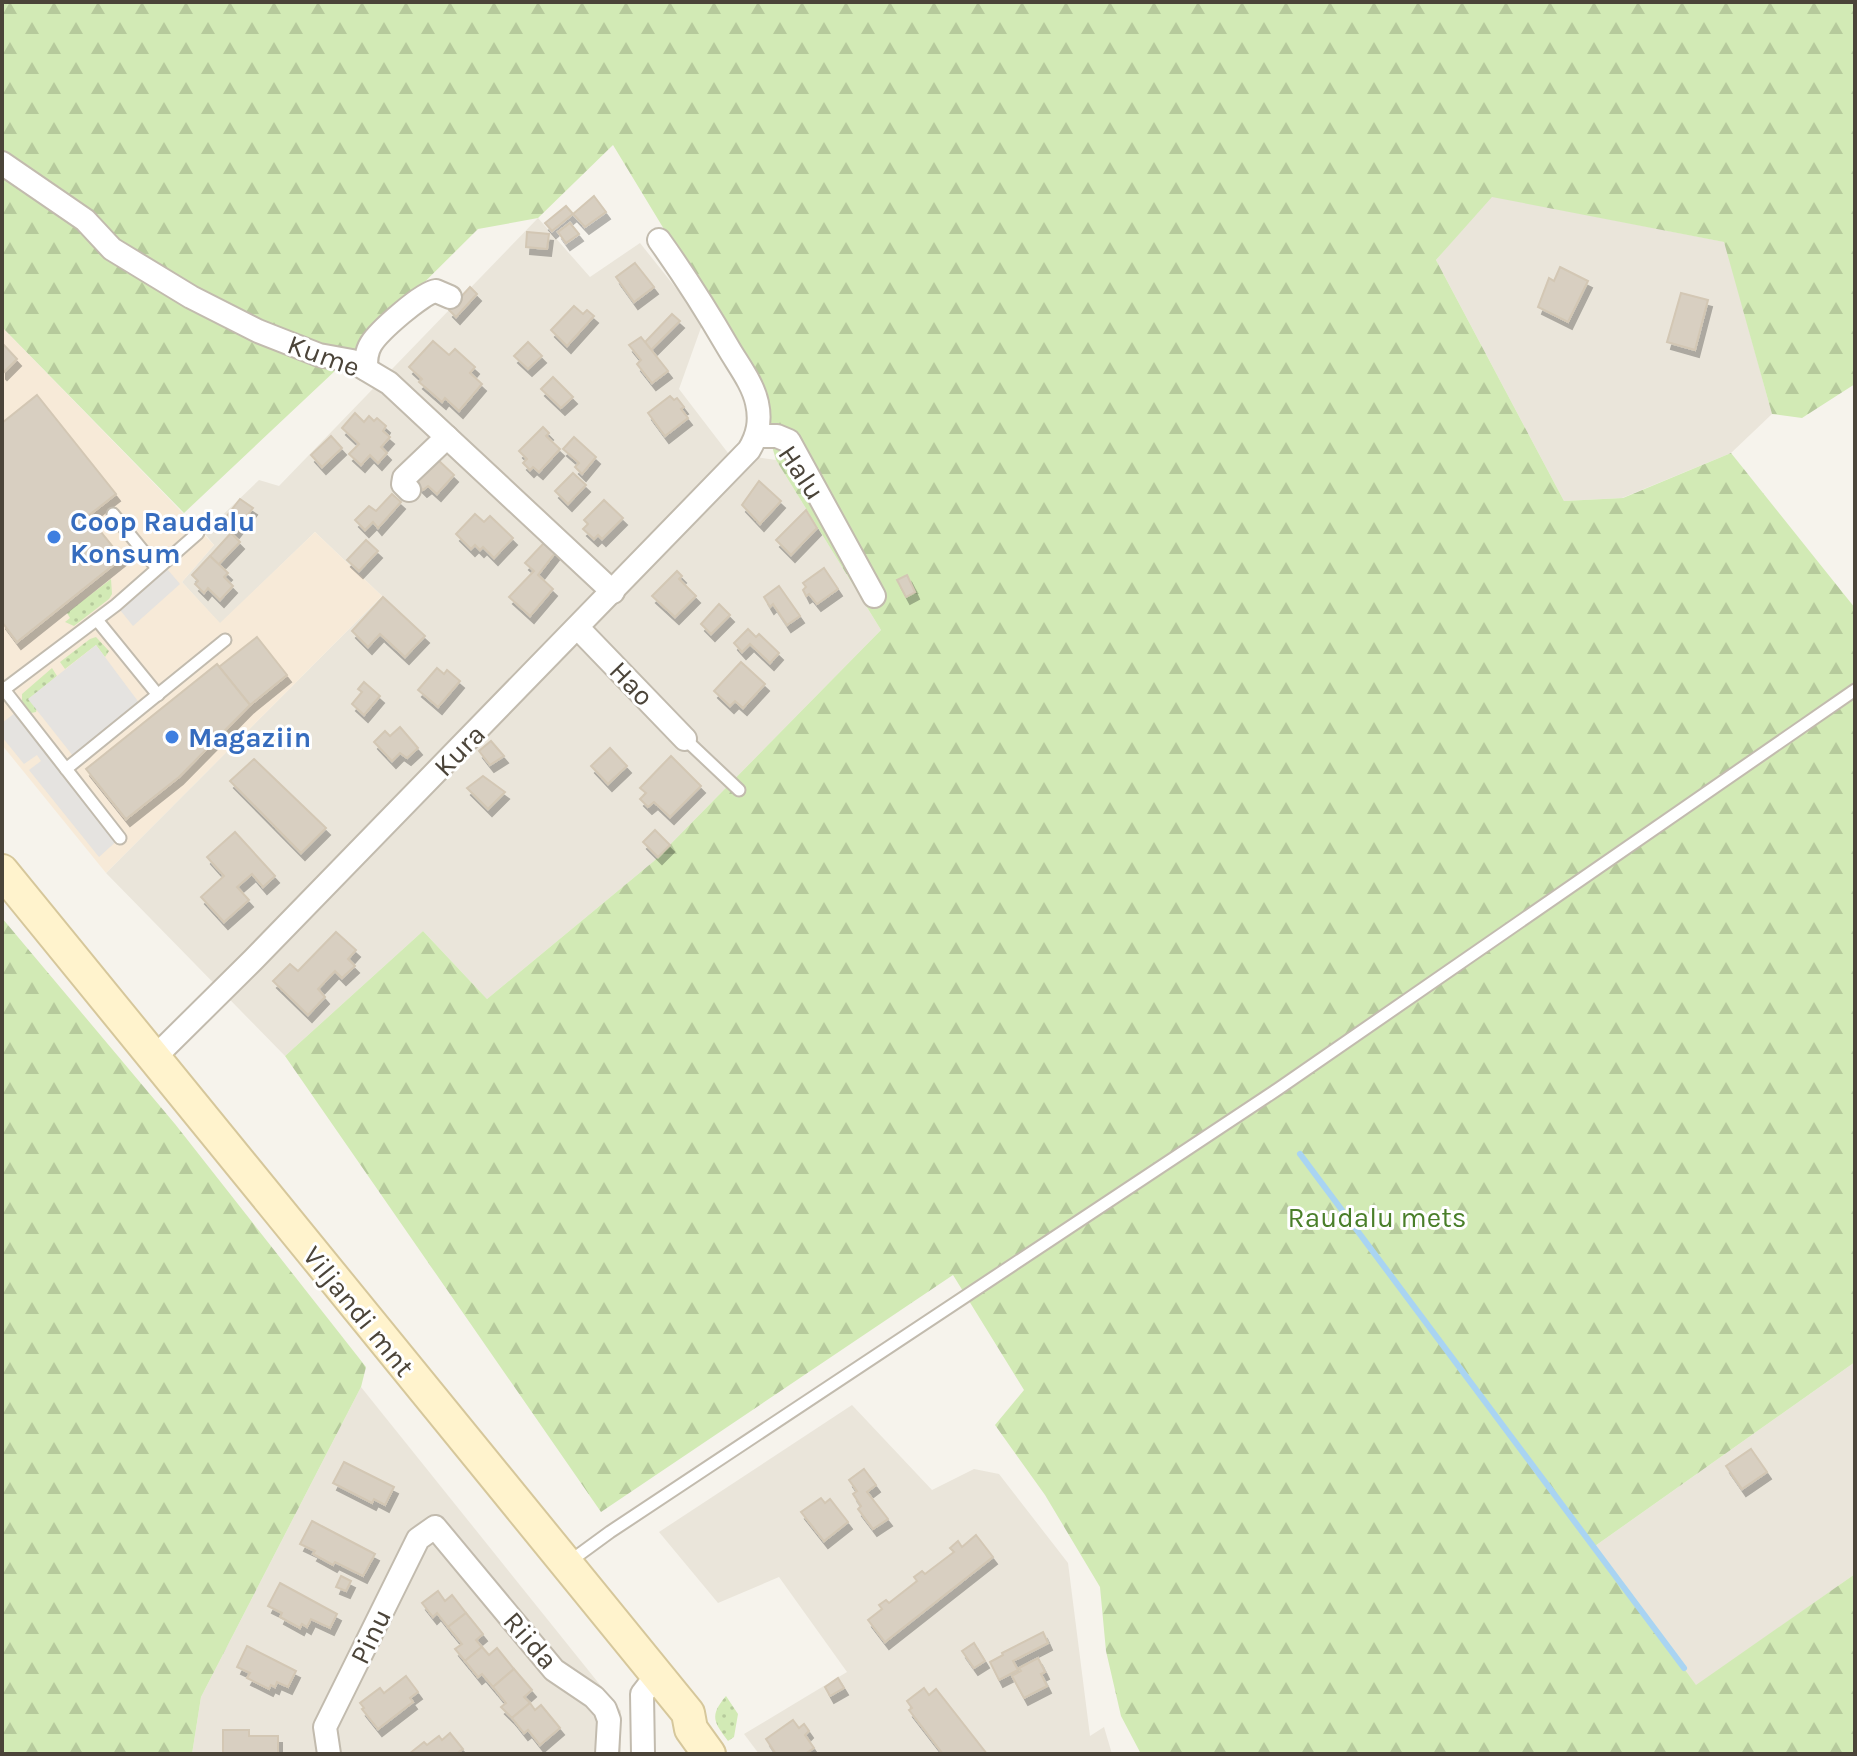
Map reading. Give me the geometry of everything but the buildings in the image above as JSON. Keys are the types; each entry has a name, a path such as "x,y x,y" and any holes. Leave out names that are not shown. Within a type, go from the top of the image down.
{"main road":[{"name":"Viljandi mnt","path":"2,871 688,1713 691,1729 709,1754"},
{"path":"688,1713 704,1726 726,1754"}],"street":[{"name":"Kume","path":"2,163 85,220 112,249 191,297 258,331 319,355 352,361 389,383 613,592"},
{"name":"Halu","path":"659,240 694,288 749,383 757,403 758,436 777,436 789,441 874,596"},
{"path":"366,369 373,340 423,296 436,291 450,297"},
{"name":"Kura","path":"153,1059 613,592 749,450 758,436"},
{"path":"409,490 403,484 404,478 447,437"},
{"name":"Hao","path":"578,628 685,739"},
{"name":"Pinu","path":"329,1754 325,1727 418,1539 435,1527"},
{"name":"Riida","path":"435,1527 554,1670 594,1697 605,1709 609,1720 607,1754"},
{"path":"643,1754 642,1694 656,1676"}],"lane":[{"path":"113,514 156,567"},
{"path":"120,838 3,689 97,620 198,533"},
{"path":"97,620 158,695"},
{"path":"66,769 225,640"},
{"path":"565,1564 1278,1089 1855,690"},
{"path":"685,739 739,790"}],"shaded area":[{"path":"1491,196 1725,242 1772,414 1731,453 1622,498 1564,501 1436,260"},
{"path":"538,218 590,277 640,243 703,322 679,389 728,453 776,460 881,630 654,861 487,999 423,931 285,1056 106,873 382,596 315,532 220,624 182,582 214,545 204,533 259,480 279,486"},
{"path":"2,327 214,545 182,582 220,623 315,532 382,596 106,873 2,745"},
{"path":"162,563 180,584 133,626 116,605"},
{"path":"96,645 143,708 77,761 28,699"},
{"path":"20,709 120,838 99,857 29,770 41,761 37,755 24,764 2,737 2,723"},
{"path":"1855,1362 1855,1574 1696,1686 1595,1546"},
{"path":"361,1387 621,1711 621,1754 192,1754 201,1697"},
{"path":"852,1405 932,1490 974,1469 999,1474 1068,1563 1090,1736 1104,1727 1112,1754 759,1754 744,1734 847,1672 779,1577 718,1603 659,1532"}],"green space":[{"name":"Raudalu mets","path":"2,2 1855,2 1855,384 1802,418 1772,414 1724,242 1492,197 1436,260 1564,501 1623,498 1731,453 1855,608 1855,1362 1595,1546 1696,1685 1855,1574 1855,1754 1141,1754 1121,1716 1106,1651 1100,1587 1045,1495 995,1425 1024,1390 953,1275 601,1512 285,1056 423,931 487,999 654,861 881,630 776,460 767,429 693,277 613,145 538,218 478,229 337,369 184,513 2,327"},
{"path":"111,579 112,594 109,599 74,626 65,622 70,618 67,613"},
{"path":"96,637 109,651 105,657 96,645 65,669 60,662"},
{"path":"52,668 57,676 29,699 37,708 36,712 31,713 22,701 22,694"},
{"path":"2,918 175,1124 366,1367 361,1387 201,1697 192,1754 2,1754"},
{"path":"726,1696 738,1714 734,1737 728,1741 715,1719 717,1709"}],"waterway":[{"path":"1300,1154 1684,1668"}],"place":[{"name":"Coop Raudalu Konsum","path":"54,537"},
{"name":"Magaziin","path":"172,737"}]}
